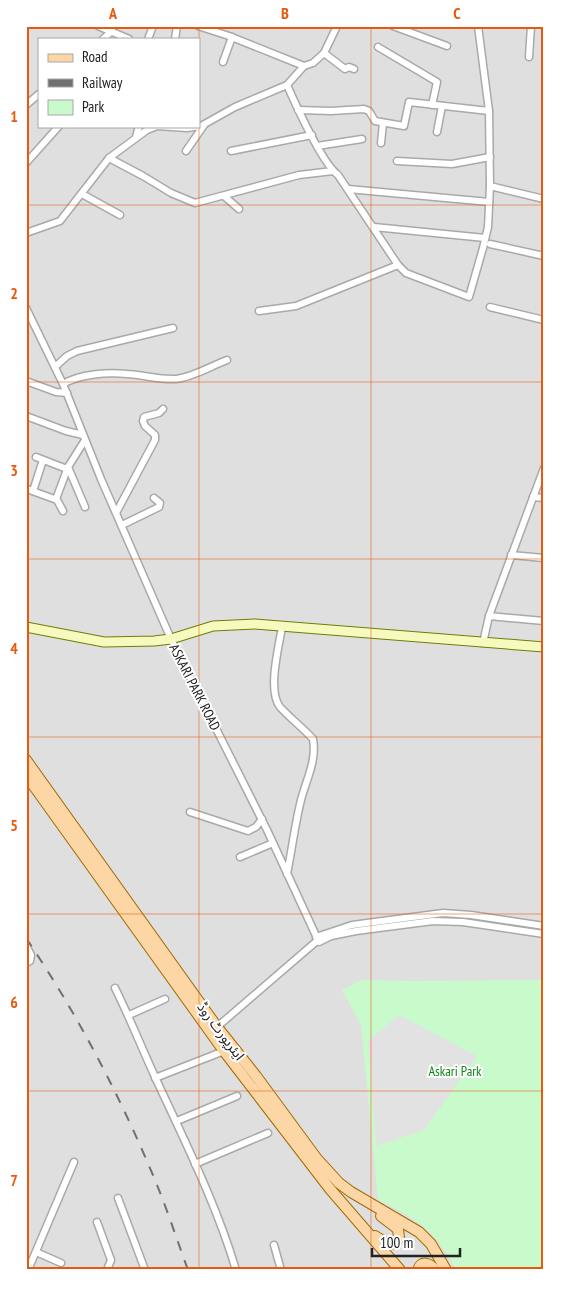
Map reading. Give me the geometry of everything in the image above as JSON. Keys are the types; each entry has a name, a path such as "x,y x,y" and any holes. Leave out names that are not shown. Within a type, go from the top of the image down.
{"main road":[{"name":"ایئرپورٹ روڈ","path":"26,760 217,1027 317,1159 339,1183 355,1195 419,1232 430,1244 446,1270"},
{"name":"ایئرپورٹ روڈ","path":"26,774 224,1051 330,1189 397,1267"},
{"path":"355,1195 360,1203 395,1226 400,1232 399,1238 396,1243 384,1243 361,1225"},
{"path":"418,1270 420,1264 424,1263 429,1264 435,1270"}],"street":[{"path":"98,26 127,38"},
{"path":"148,38 153,26"},
{"path":"198,26 215,29 304,66 314,64 324,53 337,26"},
{"path":"393,26 447,46"},
{"path":"287,84 317,146 374,227 398,265 406,273 469,297 485,238 490,186 489,111 478,26"},
{"path":"529,57 531,26"},
{"path":"104,38 112,31"},
{"path":"223,62 232,37"},
{"path":"378,47 437,82 432,105"},
{"path":"324,53 345,69 349,67 354,69"},
{"path":"200,126 241,104 287,84 304,66"},
{"path":"26,105 38,95"},
{"path":"298,110 368,110 373,120 405,125 409,102 489,111"},
{"path":"437,132 442,106"},
{"path":"381,143 384,123"},
{"path":"186,151 204,125"},
{"path":"26,163 57,128"},
{"path":"136,137 138,128"},
{"path":"26,233 60,221 109,158 136,137 152,128"},
{"path":"231,150 312,135"},
{"path":"317,146 362,138"},
{"path":"397,162 452,164 490,157"},
{"path":"109,158 171,193 195,203 299,175 333,171"},
{"path":"490,186 544,199"},
{"path":"348,189 489,202"},
{"path":"82,194 120,214"},
{"path":"224,196 239,209"},
{"path":"374,227 485,238"},
{"path":"490,244 544,256"},
{"path":"259,311 296,306 398,265"},
{"path":"490,307 544,320"},
{"name":"ASKARI PARK ROAD","path":"26,308 67,393 116,513 171,639 262,820 318,940"},
{"path":"55,367 67,356 77,351 173,328"},
{"path":"63,384 78,378 115,373 152,379 179,378 227,360"},
{"path":"26,381 56,392 67,393"},
{"path":"116,513 155,440 155,435 145,426 144,417 149,414 159,413 163,409"},
{"path":"26,416 84,437 68,468 56,499"},
{"path":"62,511 56,499 30,490 39,459 68,468 85,507"},
{"path":"483,643 488,616 544,468"},
{"path":"533,497 544,498"},
{"path":"122,525 159,507 160,503 154,498"},
{"path":"511,555 544,558"},
{"path":"488,616 544,621"},
{"path":"26,627 104,642 171,639 213,626 255,624 544,647"},
{"path":"282,627 274,680 275,694 279,705 313,740 314,747 313,761 301,799 287,874"},
{"path":"190,812 248,831 256,827 262,820"},
{"path":"240,858 273,843"},
{"path":"217,1027 318,940 352,924 443,913 472,915 544,926"},
{"path":"318,940 356,931 433,921 463,922 544,934"},
{"path":"26,945 31,955 30,961 26,963"},
{"path":"115,988 204,1180 236,1270"},
{"path":"129,1015 165,999"},
{"path":"156,1078 224,1051"},
{"path":"176,1121 237,1096"},
{"path":"195,1164 268,1133"},
{"path":"28,1270 74,1162"},
{"path":"118,1198 145,1270"},
{"path":"97,1222 111,1260 107,1270"},
{"path":"274,1245 281,1270"},
{"path":"36,1252 61,1263"}],"shaded area":[{"path":"26,26 544,26 544,1270 26,1270"},
{"path":"399,1015 477,1056 424,1130 376,1146 368,1041"}],"green space":[{"name":"Askari Park","path":"361,980 544,980 544,1270 456,1270 441,1245 424,1227 378,1200 361,1025 342,990"}],"railway":[{"path":"26,938 80,1025 112,1086 155,1180 188,1270"}]}
